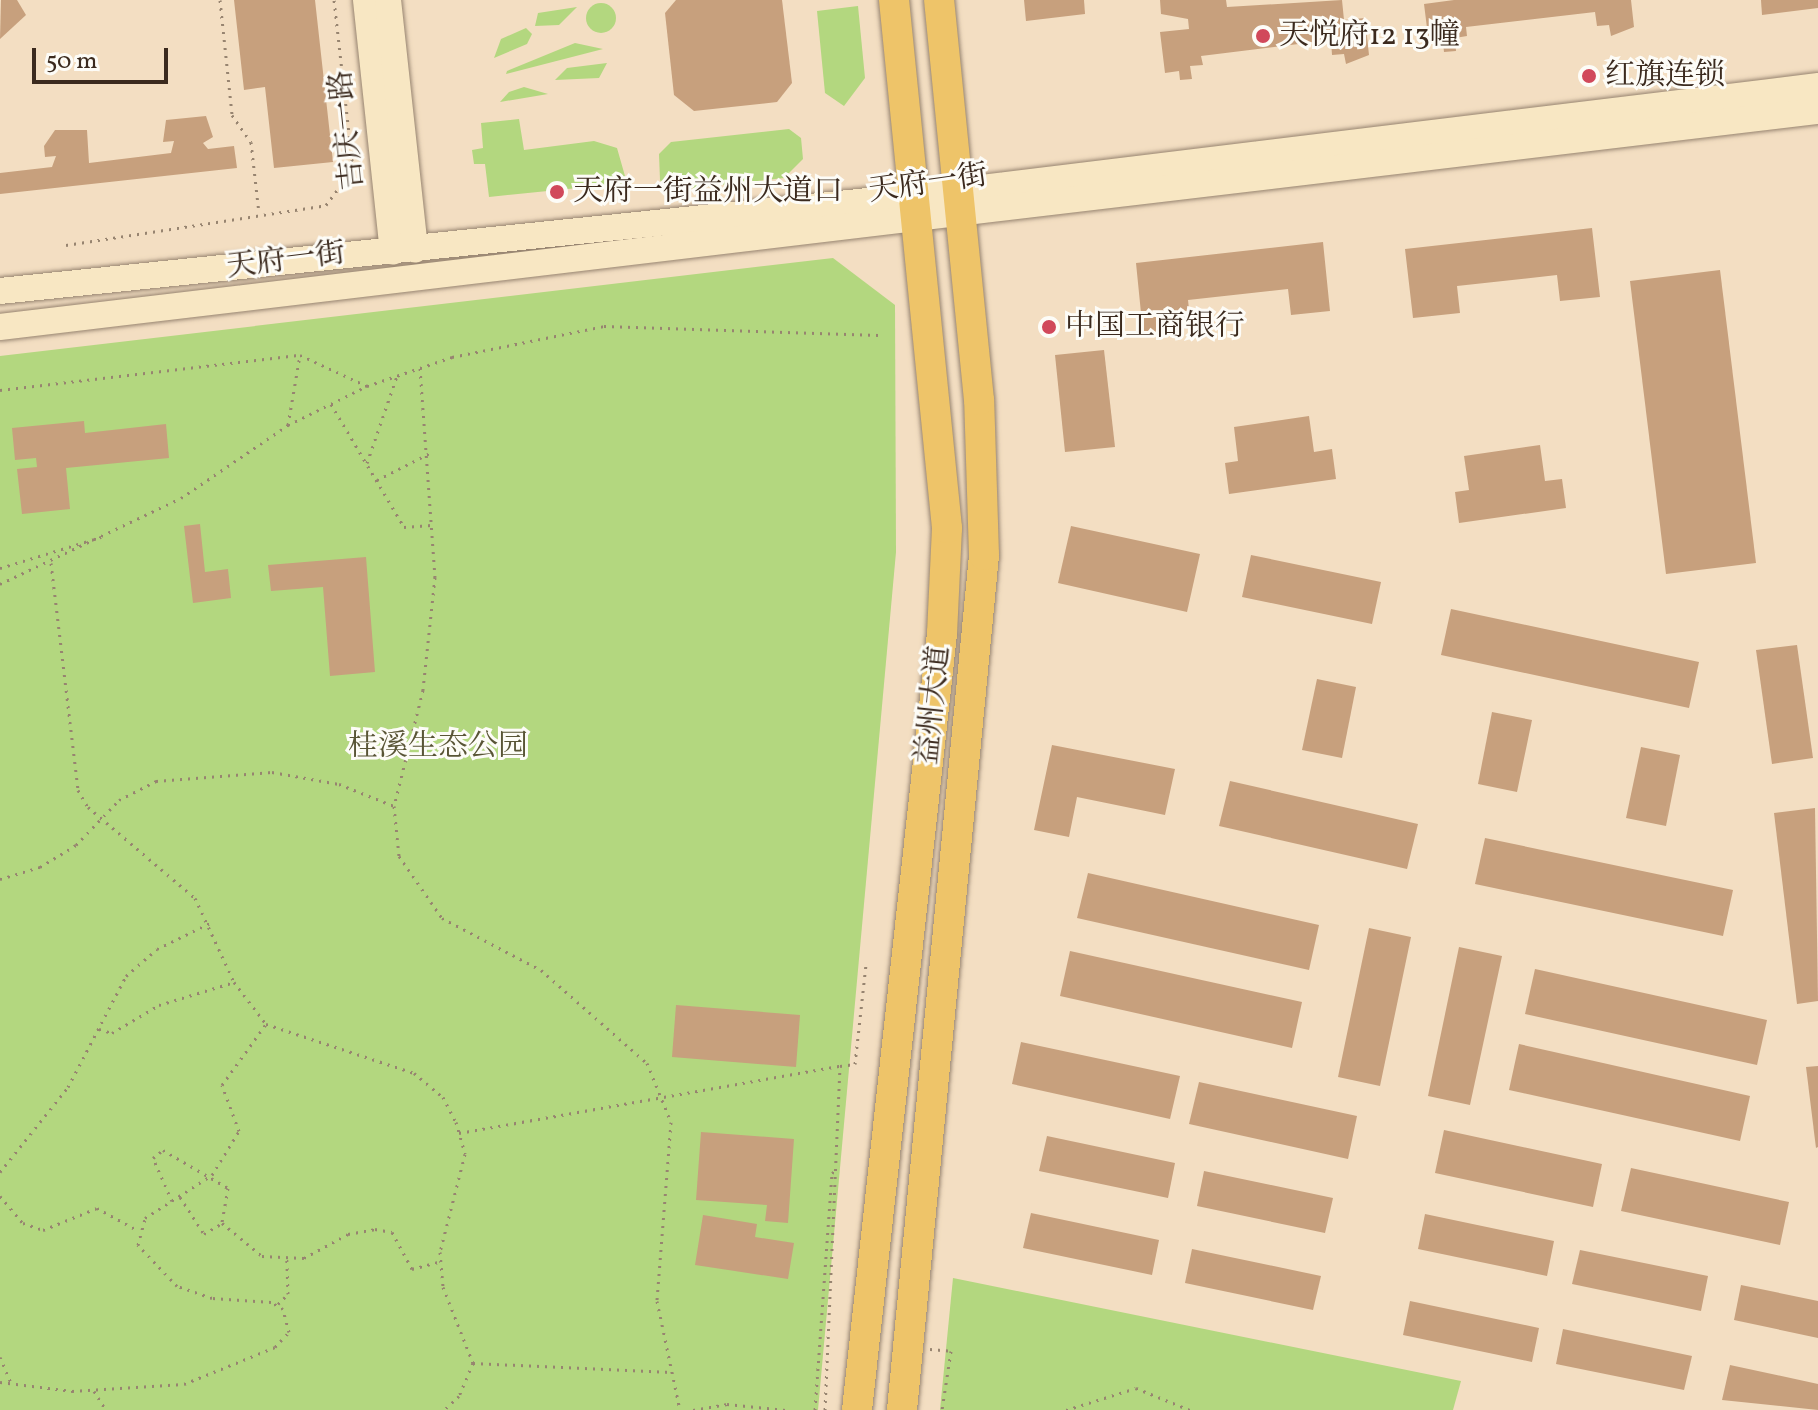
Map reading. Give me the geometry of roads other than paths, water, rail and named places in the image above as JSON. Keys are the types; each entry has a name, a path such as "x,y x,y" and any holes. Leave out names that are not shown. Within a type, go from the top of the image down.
{"main road":[{"name":"吉庆一路","path":"366,0 404,251"},
{"name":"吉庆一路","path":"388,0 404,251"},
{"name":"益州大道","path":"857,1410 942,634 947,528 894,0"},
{"name":"益州大道","path":"902,1410 984,555 979,400 939,0"},
{"name":"天府一街","path":"0,327 917,208 959,199 1818,86"},
{"name":"天府一街","path":"959,199 1818,111"},
{"name":"天府一街","path":"0,291 404,251 917,208"}],"place":[{"name":"天悦府12 13幢","path":"1263,36"},
{"name":"红旗连锁","path":"1589,76"},
{"name":"天府一街益州大道口","path":"557,192"},
{"name":"中国工商银行","path":"1049,327"}],"park label":[{"name":"桂溪生态公园","path":"438,747"}]}
